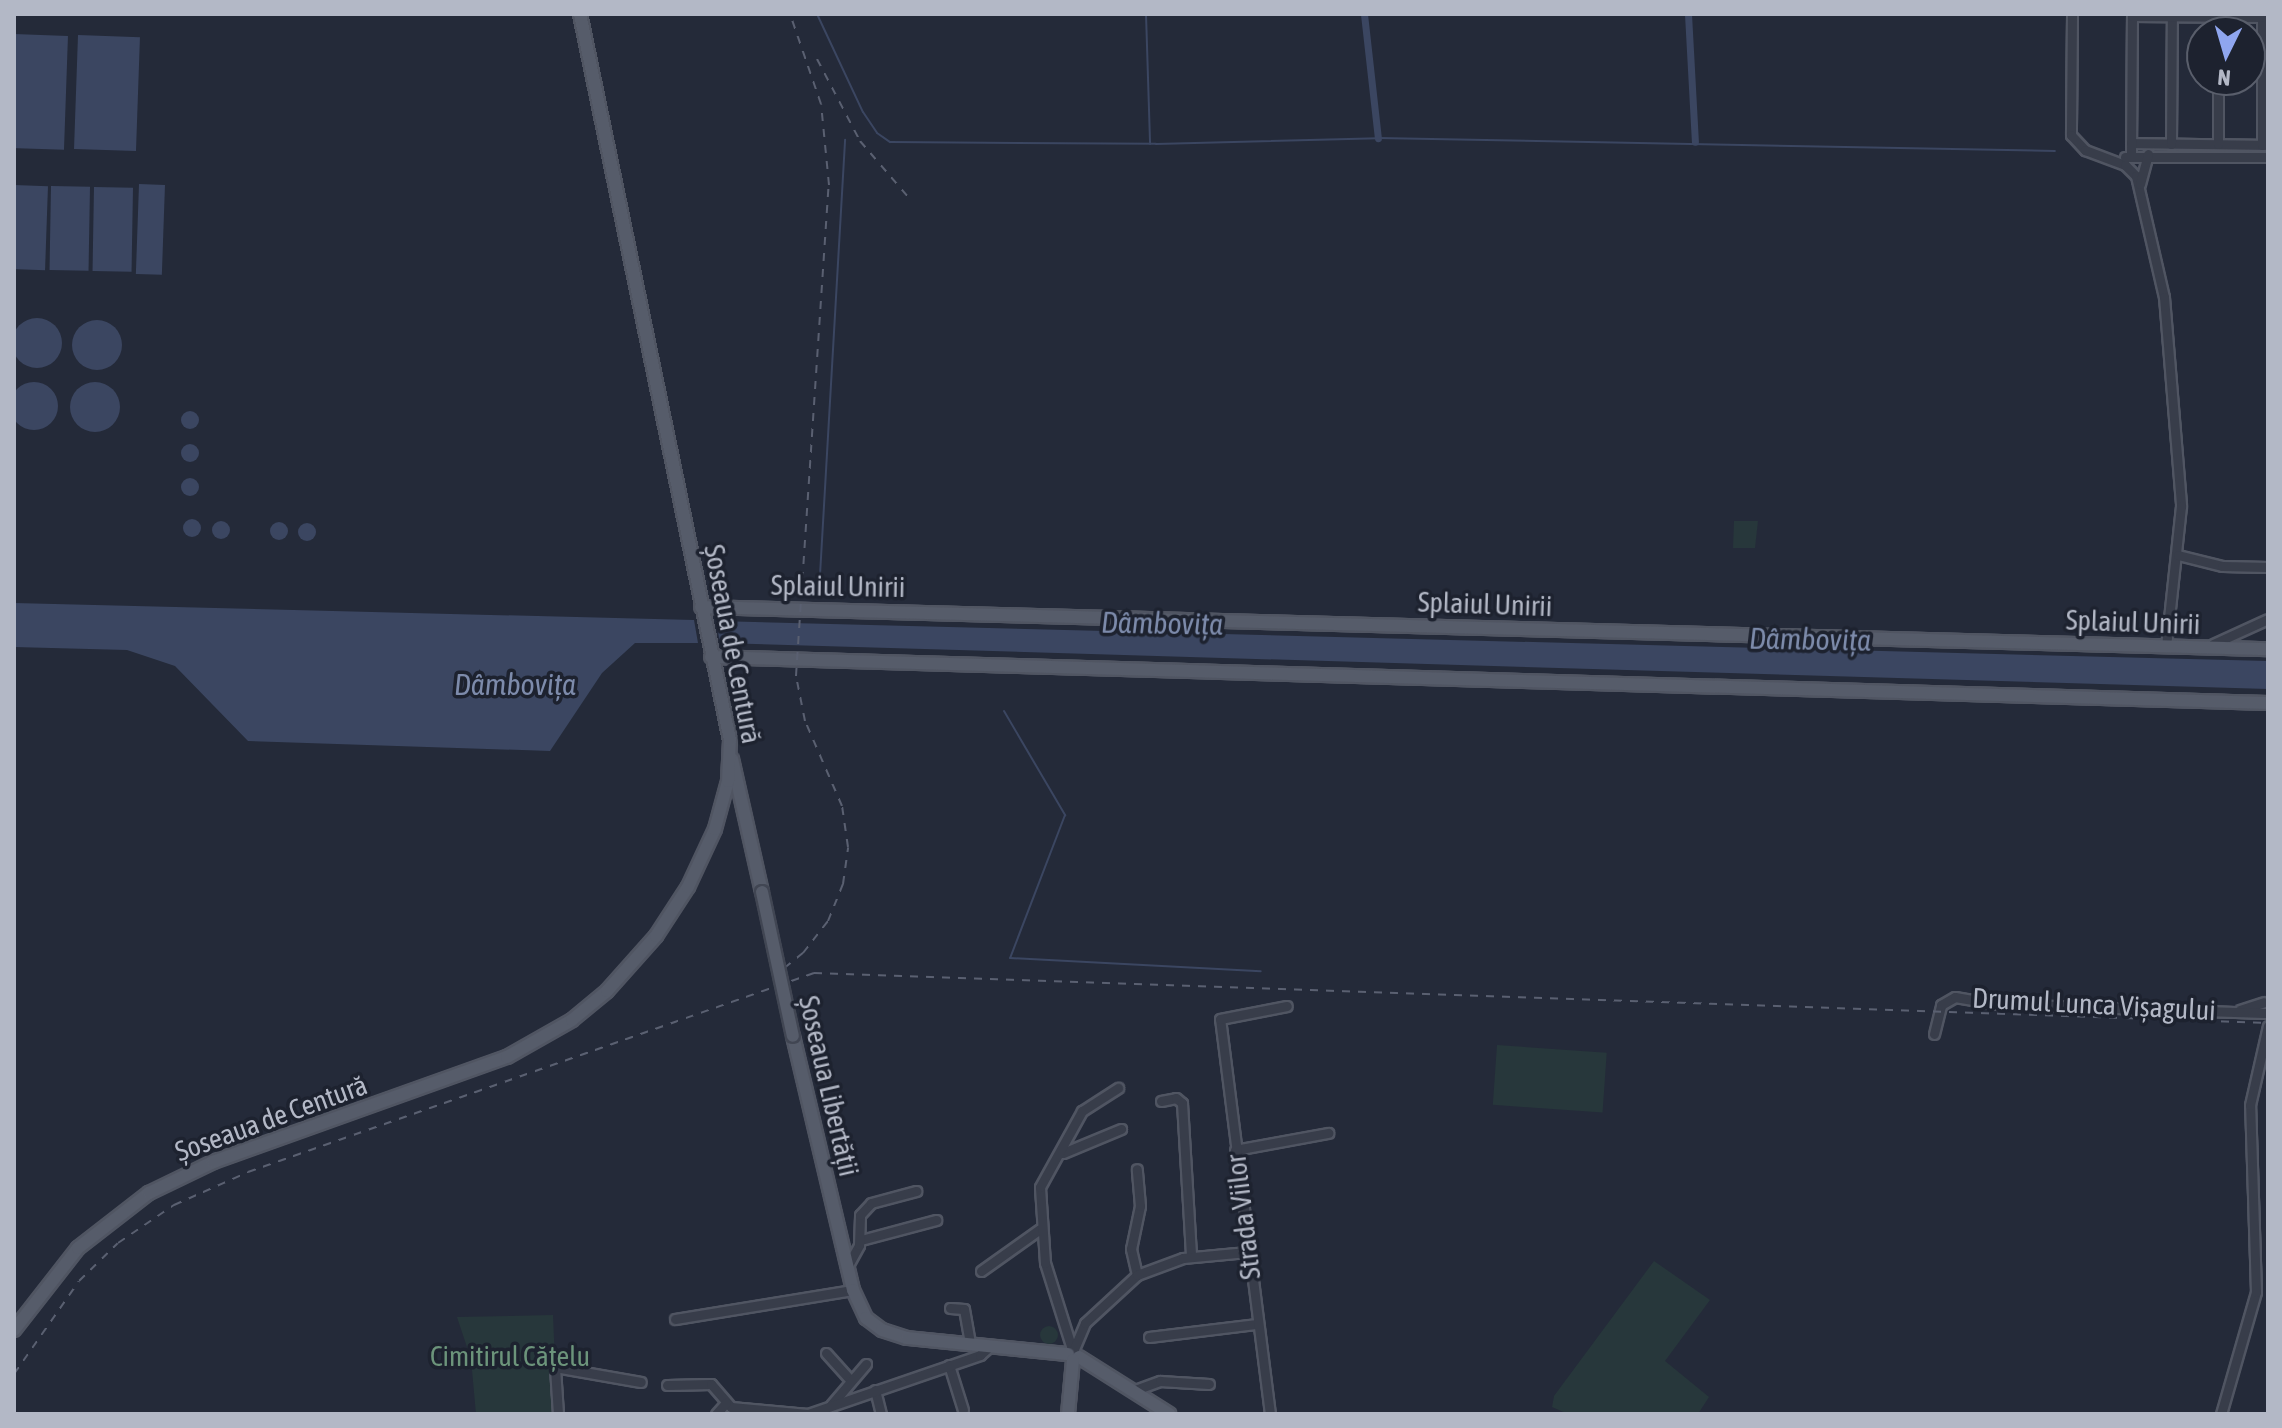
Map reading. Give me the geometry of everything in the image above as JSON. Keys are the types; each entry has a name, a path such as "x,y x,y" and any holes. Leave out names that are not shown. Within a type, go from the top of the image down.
{"main road":[{"name":"Șoseaua de Centură","path":"14,1330 70,1255 149,1193 213,1162 484,1066 572,1020 607,991 656,936 688,887 720,816 730,755 580,14"},
{"name":"Splaiul Unirii","path":"703,614 2268,649"},
{"path":"711,657 2268,703"},
{"path":"717,684 722,666 742,658"},
{"name":"Șoseaua Libertății","path":"730,755 847,1267 861,1311 882,1330 970,1344 1073,1354 1135,1390 1167,1413"},
{"path":"728,781 746,819"},
{"path":"720,816 729,809 746,819"},
{"path":"1068,1414 1073,1354"}],"street":[{"path":"2072,14 2071,135 2085,150 2132,170 2140,184"},
{"path":"2166,646 2178,555 2180,473 2173,362 2162,278 2140,184 2139,154 2131,143 2132,16 2186,16"},
{"path":"2171,144 2172,16"},
{"path":"2218,96 2218,144"},
{"path":"2110,159 2139,154 2267,157 2266,96"},
{"path":"2131,143 2266,145"},
{"path":"2132,170 2139,154"},
{"path":"2178,555 2222,566 2268,567"},
{"path":"2198,647 2234,637 2268,619"},
{"name":"Drumul Lunca Vișagului","path":"1934,1034 1941,1005 1955,997 1996,1004 2267,1014"},
{"path":"2267,998 2267,1014"},
{"name":"Drumul Lunca Vișagului","path":"2233,1012 2267,998"},
{"name":"Strada Viilor","path":"1270,1414 1247,1252 1250,1235 1235,1150 1220,1019 1287,1006"},
{"path":"2221,1414 2256,1292 2250,1099 2268,1026"},
{"path":"1073,1354 1049,1285 1040,1229 1041,1183 1063,1153 1082,1111 1118,1088"},
{"path":"1161,1101 1176,1098 1182,1103 1191,1256"},
{"path":"1063,1153 1121,1129"},
{"path":"1235,1150 1328,1133"},
{"path":"1137,1169 1140,1206 1131,1249 1137,1275"},
{"path":"847,1267 861,1240 856,1219 871,1203 916,1191"},
{"path":"861,1240 936,1220"},
{"path":"981,1271 1040,1229"},
{"path":"1073,1354 1085,1323 1137,1275 1191,1256 1247,1252"},
{"path":"675,1319 853,1290"},
{"path":"950,1308 964,1309 970,1344"},
{"path":"1149,1337 1257,1324"},
{"path":"667,1385 711,1384 726,1403 753,1413 808,1414 983,1354 990,1346"},
{"path":"826,1353 850,1380"},
{"path":"831,1405 866,1364"},
{"path":"949,1365 963,1410"},
{"path":"558,1414 555,1367 641,1382"},
{"path":"1135,1390 1160,1381 1209,1384"},
{"path":"875,1390 881,1414"},
{"path":"716,1414 726,1403"}],"green space":[{"path":"1734,521 1758,521 1755,548 1733,548"},
{"path":"1497,1045 1607,1053 1603,1113 1493,1105"},
{"path":"1654,1261 1710,1300 1665,1361 1709,1397 1698,1414 1568,1414 1552,1407 1554,1396"},
{"name":"Cimitirul Cățelu","path":"553,1315 555,1362 548,1364 555,1414 476,1414 471,1359 457,1317"},
{"path":"1045,1326 1053,1326 1058,1335 1056,1342 1045,1344 1040,1339 1040,1331"}],"water":[{"path":"14,34 68,36 64,150 14,148"},
{"path":"78,35 140,37 136,151 74,149"},
{"path":"139,184 165,185 162,275 136,274"},
{"path":"14,185 48,186 45,270 14,269"},
{"path":"51,186 90,187 89,271 50,270"},
{"path":"94,187 133,188 132,272 93,271"},
{"path":"37,318 55,325 62,343 55,361 37,368 19,361 12,343 19,325"},
{"path":"97,320 115,327 122,345 115,363 97,370 79,363 72,345 79,327"},
{"path":"34,382 51,389 58,406 51,423 34,430 17,423 10,406 17,389"},
{"path":"95,382 113,389 120,407 113,425 95,432 77,425 70,407 77,389"},
{"path":"186,411 194,411 199,420 197,427 186,429 181,424 181,416"},
{"path":"186,444 194,444 199,453 197,460 186,462 181,457 181,449"},
{"path":"186,478 194,478 199,487 197,494 186,496 181,491 181,483"},
{"path":"188,519 196,519 201,528 199,535 188,537 183,532 183,524"},
{"path":"217,521 225,521 230,530 228,537 217,539 212,534 212,526"},
{"path":"275,522 283,522 288,531 286,538 275,540 270,535 270,527"},
{"path":"303,523 311,523 316,532 314,539 303,541 298,536 298,528"},
{"name":"Dâmbovița","path":"14,603 694,620 698,643 635,643 602,673 550,751 248,741 175,666 127,650 14,647"},
{"path":"716,621 2268,661 2268,689 720,643"}],"waterway":[{"path":"817,14 863,112 877,133 890,142 1156,144 1378,138 2055,151"},
{"path":"1146,14 1150,144"},
{"path":"1364,14 1378,138"},
{"path":"1688,14 1695,142"},
{"path":"820,575 845,140"},
{"path":"1004,711 1065,815 1010,958 1261,971"}],"railway":[{"path":"772,978 803,953 828,921 843,884 848,847 842,806 805,721 796,676 829,185 821,104 790,14"},
{"path":"817,59 860,141 909,198"},
{"path":"14,1374 79,1281 118,1243 174,1205 248,1172 814,973 2268,1023"}]}
